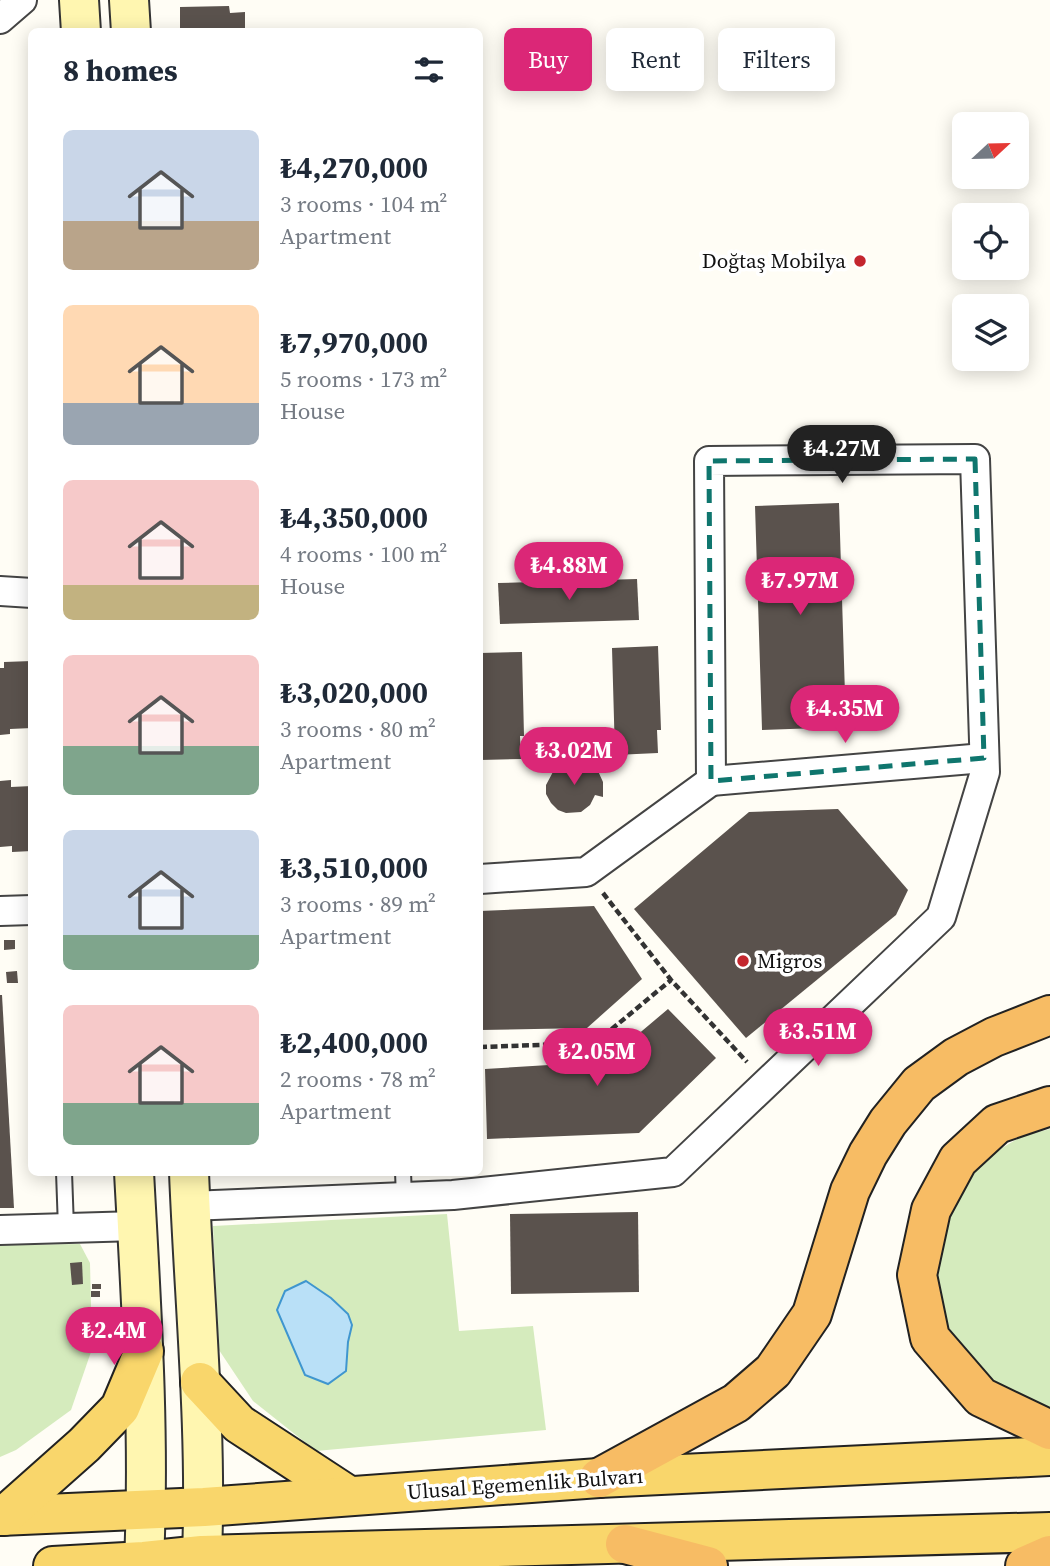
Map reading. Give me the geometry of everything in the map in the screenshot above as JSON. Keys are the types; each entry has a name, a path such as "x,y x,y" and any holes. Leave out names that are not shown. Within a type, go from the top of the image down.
{"highway":[{"path":"599,1478 736,1403 774,1371 812,1314 850,1191 888,1122 919,1084 956,1057 993,1037 1050,1015"},
{"path":"1050,1106 997,1124 958,1160 931,1210 917,1275 930,1338 981,1397 1050,1430"},
{"path":"625,1544 708,1566"},
{"path":"1025,1566 1050,1555"}],"main road":[{"path":"79,0 80,28"},
{"path":"129,0 131,28"},
{"path":"134,1176 144,1350 147,1510 144,1564"},
{"path":"190,1189 200,1382 204,1507 202,1561"},
{"path":"2,1516 84,1445 120,1408 144,1350"},
{"path":"200,1382 239,1424 349,1496"},
{"name":"Ulusal Egemenlik Bulvarı","path":"2,1516 204,1507 599,1478 1050,1456"},
{"path":"53,1566 625,1544 1050,1532"}],"street":[{"path":"0,19 22,0"},
{"path":"190,1189 404,1185 453,1195 673,1172 941,917 985,772 975,459 709,461 711,781"},
{"path":"0,591 28,593"},
{"path":"483,879 586,872 711,781 984,758"},
{"path":"0,911 28,910"},
{"path":"0,1230 137,1226"}],"lane":[{"path":"64,1176 66,1228"}],"path":[{"path":"586,872 671,980 766,1083"},
{"path":"483,1047 595,1043 671,980"}],"highlighted area":[{"path":"975,459 984,758 711,781 709,461"}],"green space":[{"path":"1050,1129 1050,1409 1026,1402 991,1385 970,1365 946,1322 933,1274 943,1217 980,1161 1022,1136"},
{"path":"447,1214 459,1331 533,1326 546,1430 316,1451 253,1401 219,1350 213,1226"},
{"path":"80,1244 90,1263 92,1349 71,1410 16,1450 0,1457 0,1245"}],"water":[{"path":"306,1281 348,1314 352,1325 346,1371 328,1384 305,1375 277,1310 285,1291"}],"building":[{"path":"229,6 230,13 245,12 245,28 180,28 180,7"},
{"path":"839,503 846,727 762,730 755,506"},
{"path":"637,579 639,620 500,624 498,583"},
{"path":"658,646 661,730 657,730 658,753 615,755 612,648"},
{"path":"522,652 524,736 520,736 521,759 483,760 483,653"},
{"path":"28,661 28,728 10,729 10,734 0,735 0,668 4,668 4,662"},
{"path":"577,757 588,761 598,771 603,782 603,797 595,795 590,805 581,812 566,813 551,803 546,794 546,785 554,770 564,764 575,764"},
{"path":"11,780 11,787 28,786 28,851 12,852 12,846 0,847 0,781"},
{"path":"838,809 908,890 896,915 746,1038 634,909 749,812"},
{"path":"594,906 642,979 587,1028 483,1030 483,911"},
{"path":"4,940 15,940 15,949 4,950"},
{"path":"17,971 18,983 7,983 6,972"},
{"path":"2,995 14,1208 0,1208"},
{"path":"668,1009 716,1058 639,1133 487,1139 485,1069 598,1062 623,1047"},
{"path":"638,1212 639,1292 511,1294 510,1214"},
{"path":"82,1262 83,1284 72,1285 70,1263"},
{"path":"92,1284 101,1284 101,1289 92,1289"},
{"path":"91,1291 100,1291 100,1297 91,1297"},
{"path":"91,1319 100,1319 100,1324 91,1325"}],"place":[{"name":"Doğtaş Mobilya","path":"860,261"},
{"name":"Migros","path":"743,961"}]}
